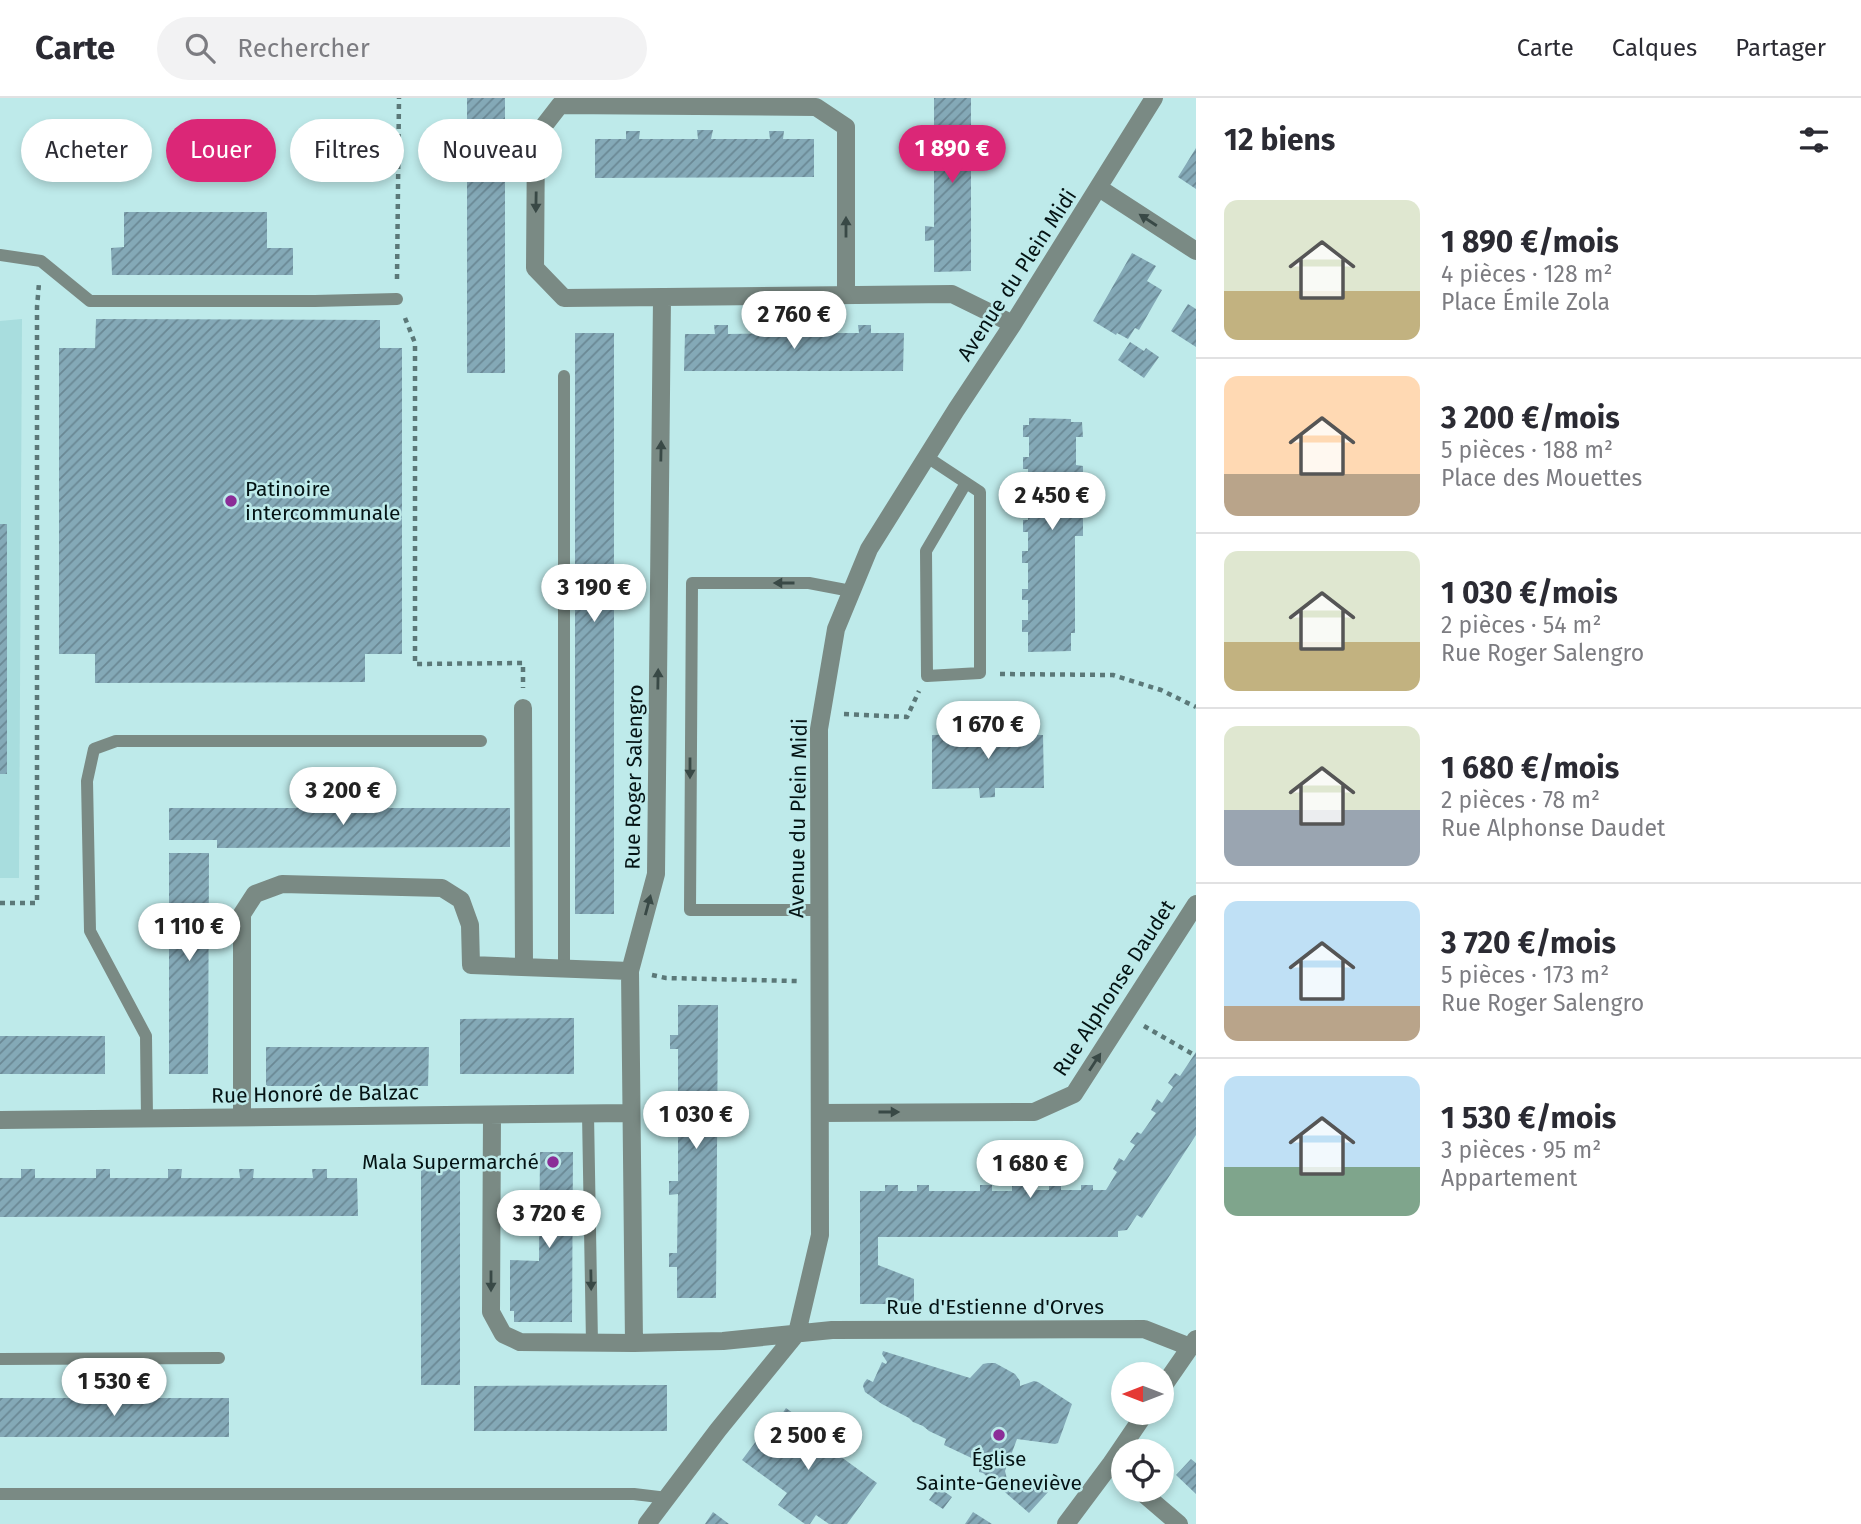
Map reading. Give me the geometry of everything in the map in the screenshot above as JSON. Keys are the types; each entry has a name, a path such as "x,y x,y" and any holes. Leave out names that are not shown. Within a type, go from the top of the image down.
{"street":[{"name":"Avenue du Plein Midi","path":"797,1333 820,1235 819,729 836,629 869,549 1154,98"},
{"path":"846,295 846,127 816,107 560,104 537,136 535,268 564,298 952,294 1013,324"},
{"path":"1099,188 1196,251"},
{"name":"Rue Roger Salengro","path":"634,1343 630,971 656,874 662,298"},
{"path":"523,708 524,967"},
{"path":"242,1117 242,914 255,894 282,884 442,888 461,900 470,925 471,965 630,971"},
{"name":"Rue Alphonse Daudet","path":"820,1113 1034,1112 1074,1094 1196,904"},
{"name":"Rue Honoré de Balzac","path":"0,1120 631,1113"},
{"path":"492,1115 491,1312 503,1334 520,1342 634,1343 723,1341 797,1333"},
{"name":"Rue d'Estienne d'Orves","path":"797,1333 832,1330 1144,1329 1193,1343"},
{"path":"646,1524 797,1333"},
{"path":"1174,1371 1193,1343"},
{"path":"1066,1524 1111,1477"},
{"path":"1153,1502 1179,1524"}],"lane":[{"path":"0,255 41,261 90,301 397,299"},
{"path":"564,376 564,968"},
{"path":"926,457 980,492 980,674 926,676 926,551 966,483"},
{"path":"819,910 690,910 692,583 809,583 851,591"},
{"path":"147,1118 146,1036 90,931 87,781 94,749 116,741 481,741"},
{"path":"588,1114 592,1343"},
{"path":"0,1359 219,1358"},
{"path":"0,1494 634,1494 667,1498"}],"path":[{"path":"398,98 397,299 415,343 415,664 523,663 523,708"},
{"path":"0,903 37,903 37,307 41,261"},
{"path":"980,674 1113,675 1161,690 1196,707"},
{"path":"822,713 907,717 926,676"},
{"path":"630,971 666,978 819,981"},
{"path":"1125,1016 1196,1056"}],"shaded area":[{"path":"22,319 19,878 0,878 0,321"}],"building":[{"path":"467,98 505,98 505,119 467,119"},
{"path":"934,98 971,98 971,271 934,272 934,240 925,241 925,226 934,227 934,168 925,169 926,154 934,155"},
{"path":"697,130 713,130 711,139 770,139 769,131 784,131 783,139 814,139 814,177 595,178 595,139 626,139 626,131 640,131 639,139 698,139"},
{"path":"1196,148 1196,189 1178,177"},
{"path":"467,182 505,182 505,373 467,373"},
{"path":"124,212 267,212 267,248 293,248 293,275 112,275 111,248 124,247"},
{"path":"1132,253 1156,266 1147,281 1162,290 1139,330 1135,328 1128,339 1093,321"},
{"path":"1188,304 1196,309 1196,347 1171,331"},
{"name":"Patinoire intercommunale","path":"96,319 380,320 380,348 402,348 402,654 365,654 365,682 95,683 95,654 59,654 59,348 95,348"},
{"path":"714,325 728,325 728,334 787,333 786,325 801,325 800,333 859,333 858,325 871,325 871,333 904,333 903,371 684,371 685,334 715,334"},
{"path":"575,333 614,333 614,914 575,914"},
{"path":"1130,342 1159,357 1144,378 1118,360"},
{"path":"1029,418 1071,419 1071,422 1082,422 1083,437 1076,437 1076,465 1083,466 1083,536 1075,536 1075,633 1071,633 1071,651 1028,652 1028,632 1022,632 1022,620 1028,620 1028,600 1022,600 1022,589 1028,589 1028,563 1022,563 1022,551 1028,551 1028,532 1023,532 1023,520 1028,520 1028,469 1023,469 1023,457 1029,457 1029,437 1023,437 1023,425 1029,425"},
{"path":"0,524 7,524 7,774 0,774"},
{"path":"979,725 994,725 994,734 1043,735 1044,788 995,788 995,797 980,798 979,788 932,789 932,735 979,734"},
{"path":"169,808 510,808 510,847 217,848 217,840 169,840"},
{"path":"169,853 209,853 208,1074 169,1074"},
{"path":"678,1005 718,1005 716,1298 677,1298 677,1267 669,1267 669,1253 677,1253 678,1194 669,1195 669,1181 678,1181 678,1121 670,1122 670,1107 678,1108 678,1049 670,1049 670,1035 678,1035"},
{"path":"574,1018 574,1074 460,1074 460,1019"},
{"path":"0,1036 105,1036 105,1074 0,1074"},
{"path":"266,1047 429,1047 428,1086 266,1086"},
{"path":"1196,1052 1196,1135 1142,1218 1137,1215 1127,1230 1118,1231 1118,1237 878,1237 878,1265 914,1279 914,1304 860,1304 860,1191 885,1191 885,1185 898,1185 898,1191 917,1191 917,1185 929,1185 929,1191 980,1191 980,1185 992,1185 992,1191 1012,1191 1012,1185 1024,1185 1024,1190 1049,1190 1049,1185 1061,1185 1061,1190 1081,1190 1081,1185 1093,1185 1093,1190 1106,1190 1117,1172 1113,1169 1119,1158 1124,1161 1135,1145 1130,1142 1137,1132 1141,1134 1156,1113 1151,1110 1157,1099 1162,1103 1173,1087 1168,1083 1175,1073 1180,1076"},
{"path":"540,1152 573,1152 572,1322 514,1322 514,1311 510,1311 510,1260 539,1261"},
{"path":"421,1164 460,1164 460,1385 421,1385"},
{"path":"21,1169 35,1169 35,1178 96,1178 96,1169 110,1169 110,1178 168,1178 168,1169 182,1169 181,1178 240,1178 239,1169 254,1169 253,1178 313,1178 312,1169 327,1169 327,1178 357,1178 358,1216 0,1217 0,1178 21,1178"},
{"name":"Église Sainte-Geneviève","path":"883,1351 970,1378 983,1364 995,1363 1015,1374 1020,1386 1038,1382 1072,1404 1058,1443 1017,1439 1005,1471 1007,1479 1020,1490 1033,1477 1049,1487 1049,1491 1029,1513 979,1472 980,1462 944,1445 946,1439 865,1392 864,1383 867,1379 873,1382 882,1362 887,1362"},
{"path":"667,1385 667,1431 474,1431 474,1386"},
{"path":"0,1398 229,1398 229,1437 0,1437"},
{"path":"786,1408 812,1427 808,1433 877,1483 847,1524 829,1524 816,1515 810,1524 805,1524 778,1505 787,1493 742,1460 778,1412 782,1414"},
{"path":"1191,1459 1196,1463 1196,1494 1176,1475"},
{"path":"938,1487 952,1497 943,1509 929,1500"},
{"path":"713,1512 729,1524 705,1524"},
{"path":"973,1512 992,1524 965,1524"}],"place":[{"name":"Patinoire intercommunale","path":"231,501"},
{"name":"Mala Supermarché","path":"553,1162"},
{"name":"Église Sainte-Geneviève","path":"999,1435"}]}
